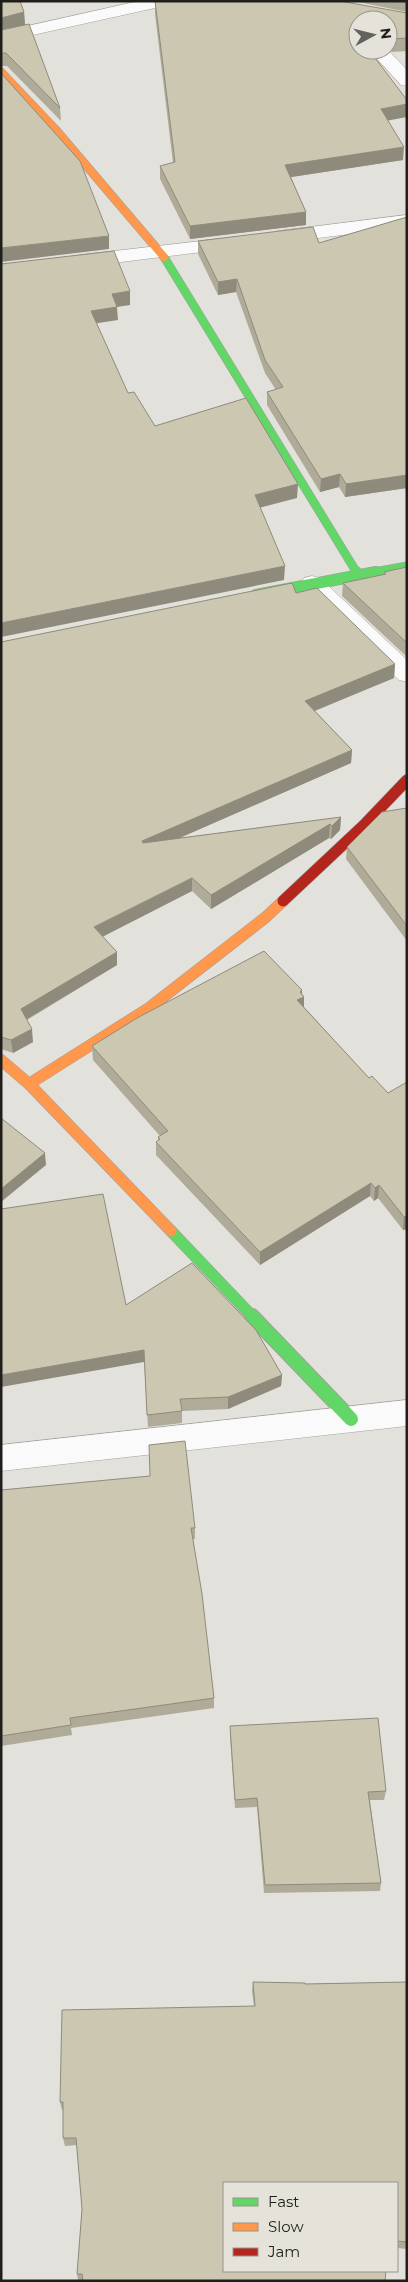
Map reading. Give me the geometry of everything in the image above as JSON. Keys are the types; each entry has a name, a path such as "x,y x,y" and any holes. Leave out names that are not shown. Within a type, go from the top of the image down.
{"street":[{"path":"1,37 146,2 164,1"},
{"path":"387,60 407,81"},
{"path":"1,72 56,130 162,252 357,574"},
{"path":"58,264 407,221"},
{"path":"244,597 407,566"},
{"path":"312,583 407,674"},
{"path":"29,1084 149,1008 266,917 364,825 407,780"},
{"path":"1,1060 29,1084 351,1419"},
{"path":"1,1458 407,1413"}],"building":[{"path":"1,1 20,1 24,12 1,18"},
{"path":"155,1 340,1 390,10 348,10 348,60 377,60 407,100 407,104 381,109 404,147 285,165 306,212 190,226 160,166 175,162"},
{"path":"398,11 407,13 407,38 398,39"},
{"path":"29,24 60,108 6,53 1,53 1,30"},
{"path":"1,73 80,161 109,236 1,248"},
{"path":"407,217 407,475 346,484 340,474 321,479 267,392 283,387 265,360 237,279 218,282 198,241 313,227 319,243"},
{"path":"114,251 130,291 112,294 117,307 91,311 128,393 134,392 155,426 246,398 298,484 255,495 285,566 1,623 1,264"},
{"path":"407,567 407,643 343,583 386,574 384,572"},
{"path":"292,583 296,593 317,588 395,664 305,701 352,750 142,841 143,843 341,817 332,826 330,824 211,895 192,878 94,927 117,952 21,1009 32,1029 11,1040 1,1037 1,642"},
{"path":"407,808 407,926 347,847 382,812"},
{"path":"264,951 302,990 300,992 304,997 297,1000 369,1078 372,1076 388,1093 407,1082 407,1216 404,1217 379,1185 375,1188 371,1183 260,1252 156,1142 160,1139 158,1137 168,1131 92,1046 137,1018"},
{"path":"1,1118 45,1153 1,1189"},
{"path":"103,1194 126,1305 192,1263 256,1330 282,1375 228,1397 180,1399 182,1411 147,1415 144,1350 1,1375 1,1209"},
{"path":"185,1441 195,1528 191,1528 202,1594 214,1698 70,1718 71,1725 1,1736 1,1490 150,1476 149,1445"},
{"path":"378,1718 386,1791 368,1792 381,1883 265,1885 257,1798 235,1800 230,1726"},
{"path":"253,1982 305,1984 407,1982 407,2242 398,2241 398,2182 223,2182 223,2272 386,2272 385,2281 83,2281 82,2274 77,2274 82,2209 76,2138 63,2138 63,2102 60,2102 62,2010 255,2006"}],"traffic: fast":[{"path":"164,257 357,574"},
{"path":"256,595 407,566"},
{"path":"171,1231 351,1419"}],"traffic: slow":[{"path":"1,72 56,130 164,257"},
{"path":"29,1084 149,1008 266,917 283,901"},
{"path":"1,1060 29,1084 171,1231"}],"traffic: jam":[{"path":"283,901 364,825 407,780"}]}
